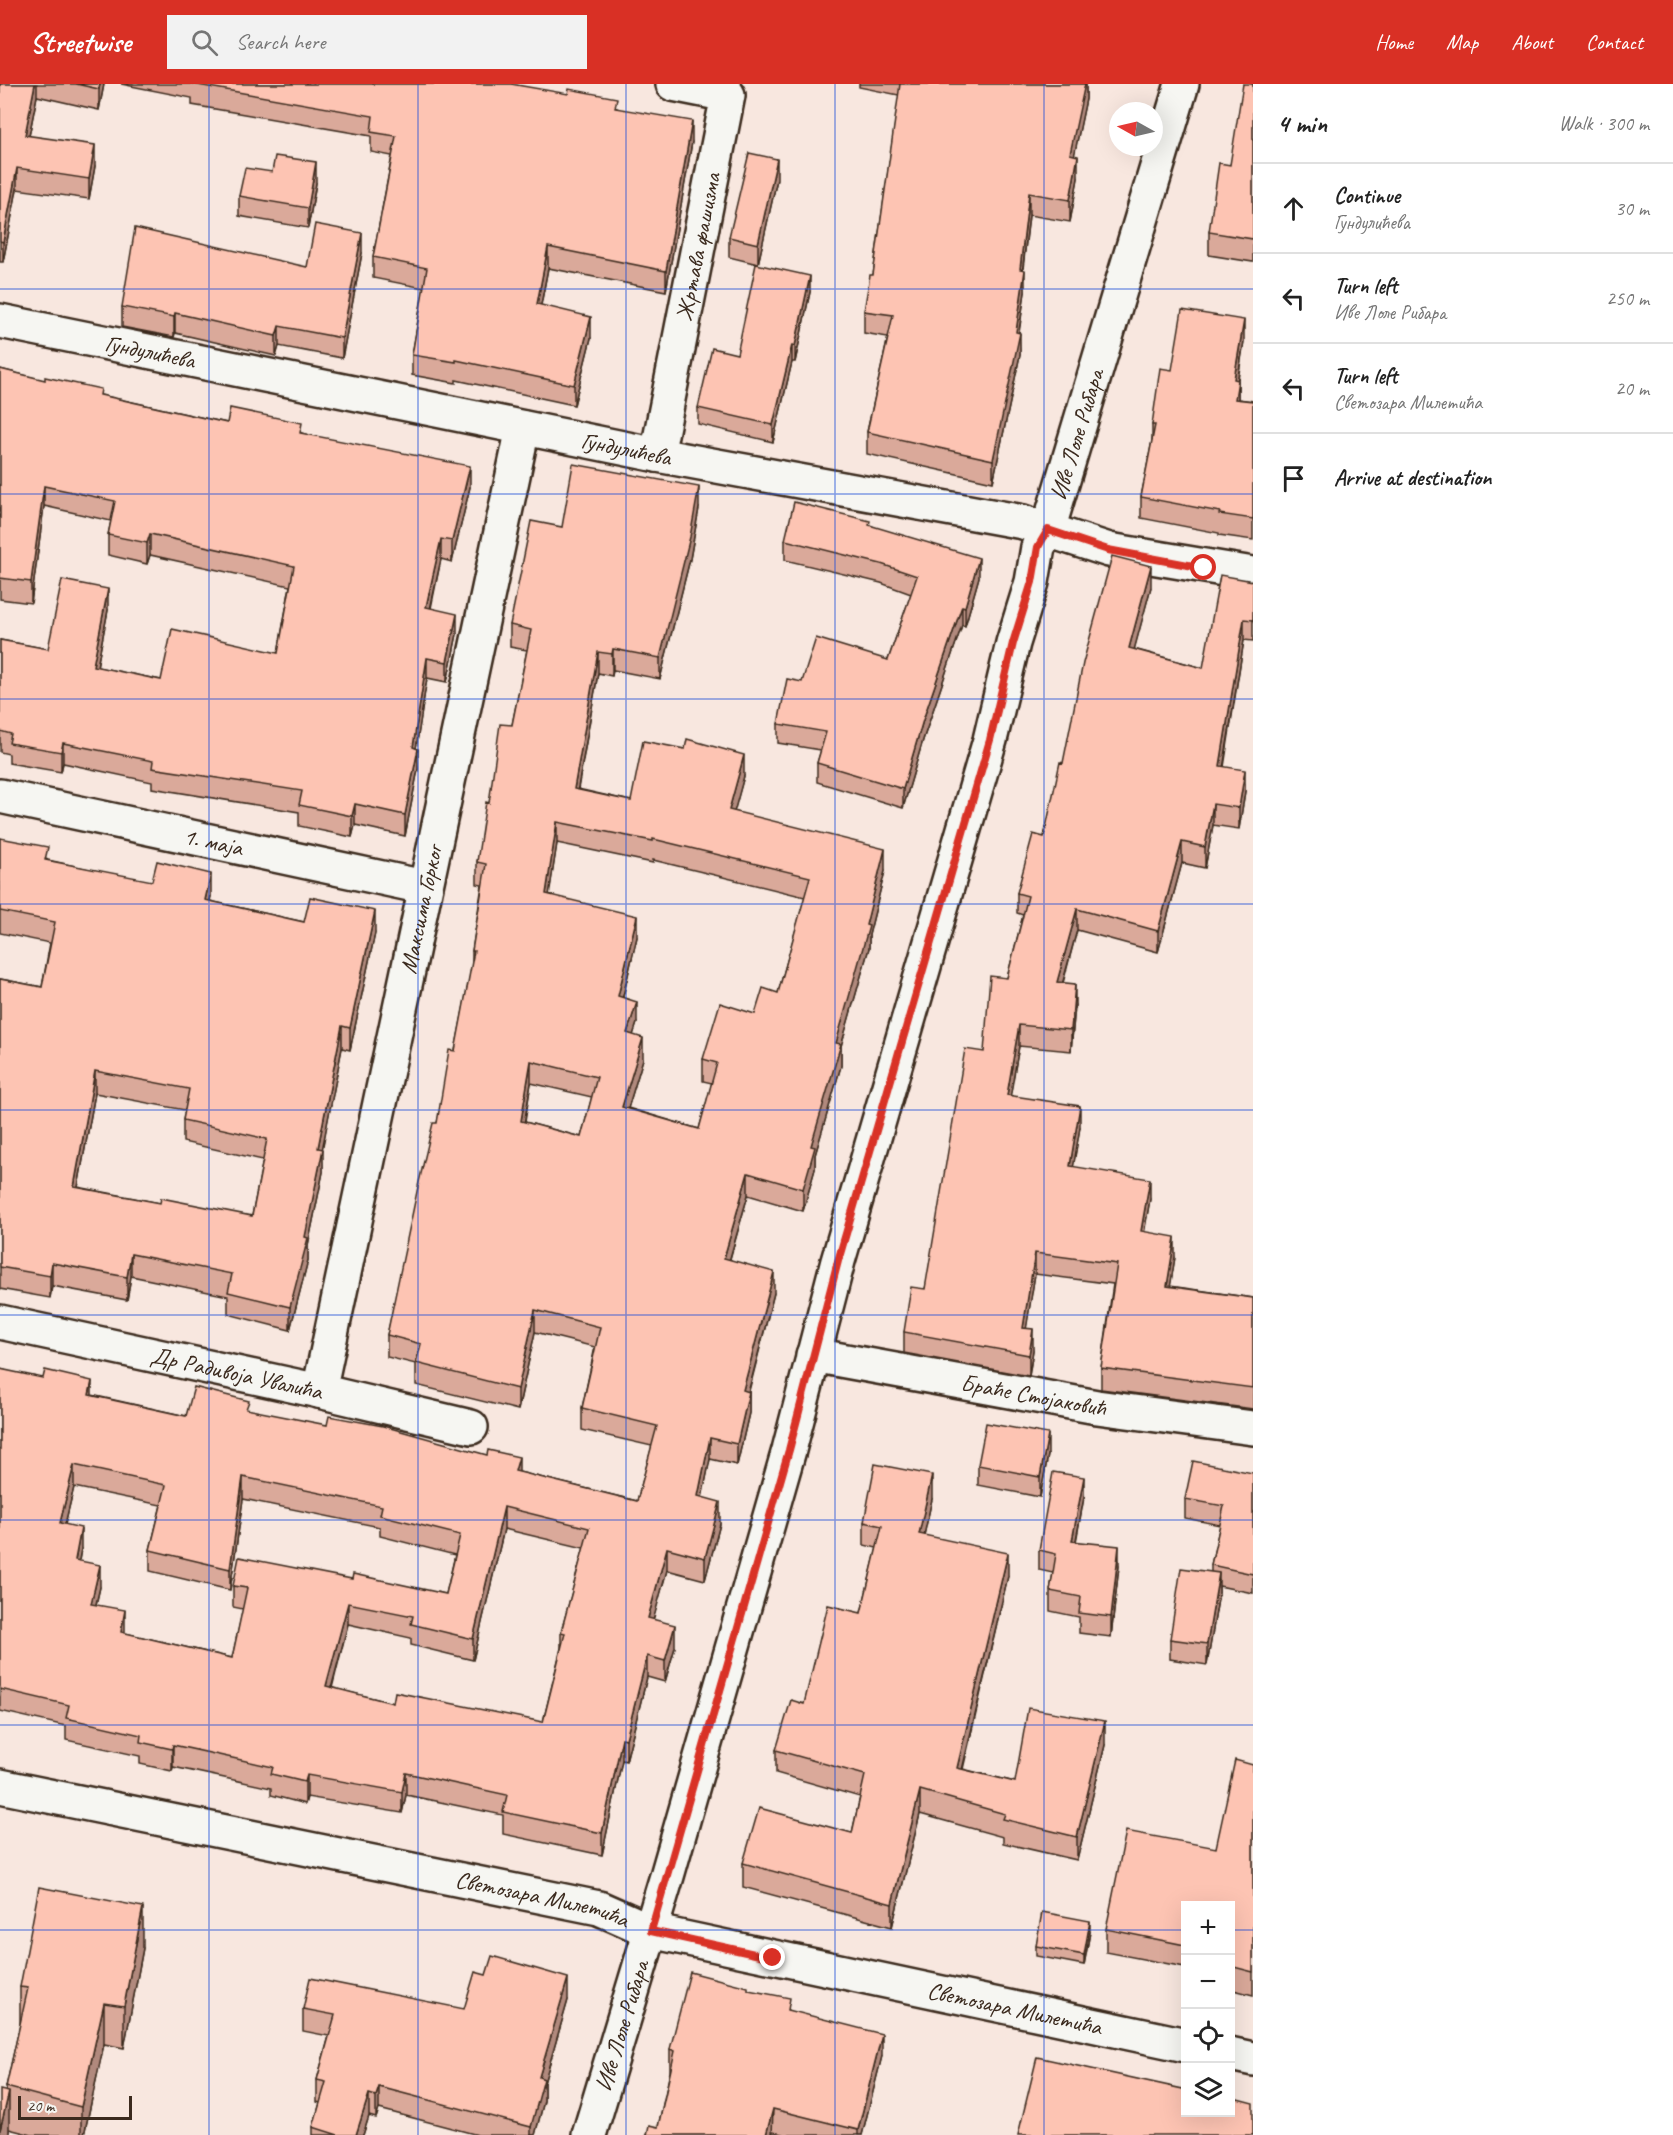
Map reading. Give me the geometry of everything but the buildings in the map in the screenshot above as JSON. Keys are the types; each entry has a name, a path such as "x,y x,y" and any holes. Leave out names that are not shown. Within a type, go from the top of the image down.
{"street":[{"name":"Жртава фашизма","path":"657,455 728,95 673,84"},
{"name":"Иве Лоле Рибара","path":"589,2135 651,1931 789,1450 813,1355 990,740 1013,643 1032,582 1038,547 1048,530 1182,84"},
{"name":"Гундулићева","path":"0,321 657,455 1023,522 1108,550 1253,574"},
{"name":"Максима Горког","path":"319,1391 523,428"},
{"name":"1. маја","path":"0,796 424,887"},
{"name":"Др Радивоја Увалића","path":"0,1322 319,1391 471,1427"},
{"name":"Браће Стојаковић","path":"813,1355 1097,1407 1253,1428"},
{"name":"Светозара Милетића","path":"0,1786 598,1908 651,1931 1181,2043"},
{"path":"1235,2055 1253,2059"}],"route":[{"path":"773,1958 651,1931 789,1450 838,1261 990,740 1013,643 1032,582 1038,547 1048,530 1108,550 1204,568"}]}
